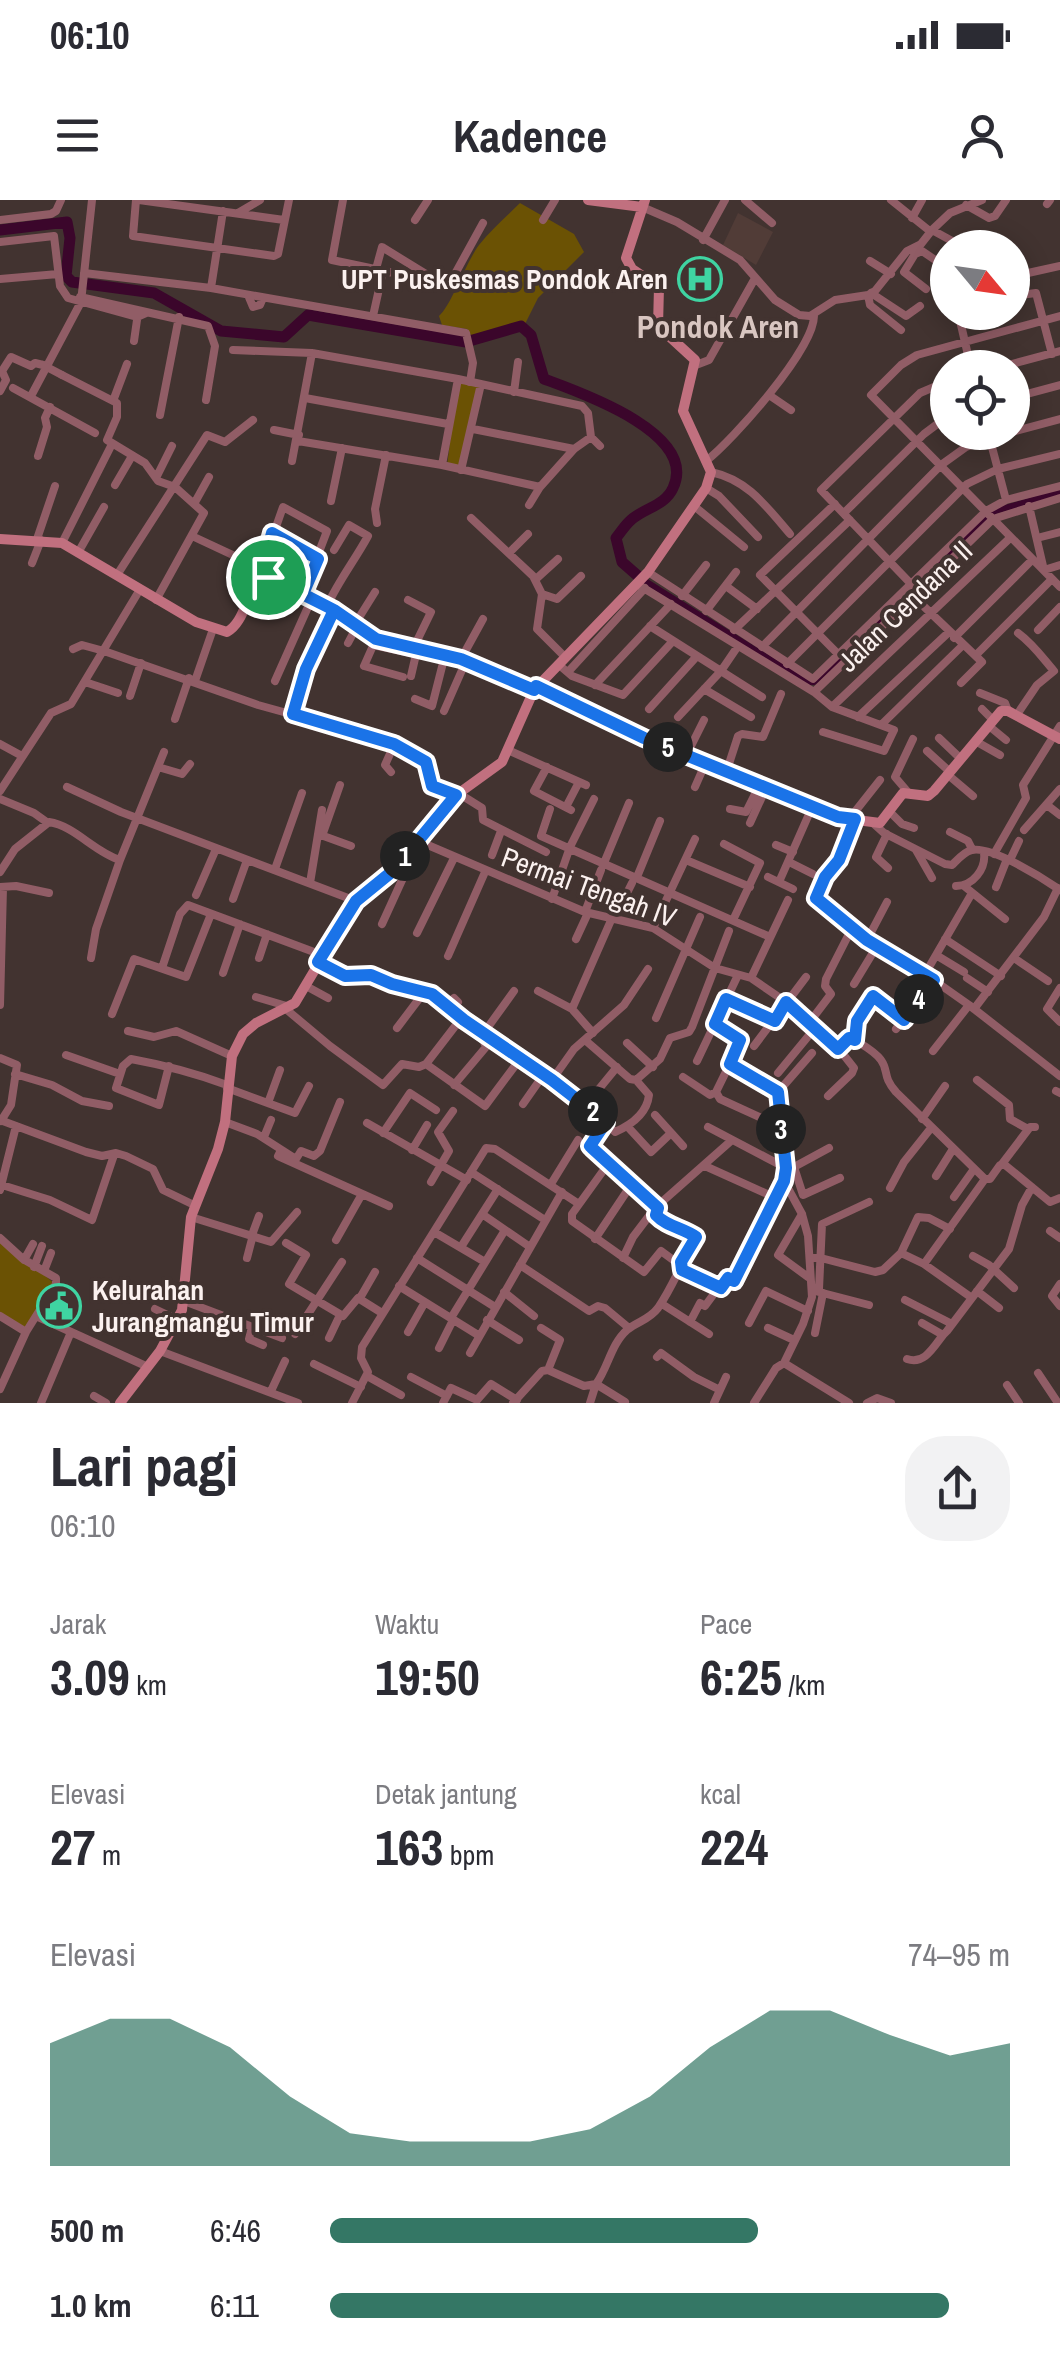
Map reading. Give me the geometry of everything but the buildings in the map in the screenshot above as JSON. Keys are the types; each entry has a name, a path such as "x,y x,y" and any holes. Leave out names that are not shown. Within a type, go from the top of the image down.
{"main road":[{"path":"120,1403 160,1351 178,1320 184,1301 193,1211 225,1122 232,1056 249,1028 288,1008 306,986 356,901 384,880 455,796 494,770 510,751 535,688 640,585 706,488 709,466 682,407 696,365 693,357 658,326 659,287 628,262 626,254 644,204 588,200"},
{"path":"0,540 62,542 155,600 227,632 234,628 258,582 270,573 331,608 375,642 464,660 838,817 874,824 880,823 906,791 928,796 1001,712 1058,733"}],"street":[{"path":"0,220 51,214 61,200"},
{"path":"31,396 80,298 92,200"},
{"path":"284,220 138,200 133,236 276,256 289,200"},
{"path":"238,213 260,200"},
{"path":"343,200 332,260 450,284 483,224"},
{"path":"416,220 428,200"},
{"path":"543,220 556,200"},
{"path":"703,240 725,200"},
{"path":"745,200 772,223"},
{"path":"891,200 930,230"},
{"path":"912,218 922,200"},
{"path":"966,205 989,218 1006,200"},
{"path":"932,230 946,216 980,201"},
{"path":"644,204 745,264 754,280 794,312 806,316 836,300 869,294 930,232"},
{"path":"211,288 223,211"},
{"path":"0,242 52,236 56,240 63,292 71,300 80,298 205,324 215,346 206,400"},
{"path":"373,316 382,247 438,281"},
{"path":"912,252 922,251 930,256"},
{"path":"912,252 904,272 926,288"},
{"path":"870,261 891,274"},
{"path":"1030,273 1060,266"},
{"path":"0,279 58,274"},
{"path":"84,274 211,288 248,296 254,307 263,298 466,333 473,358 470,382"},
{"path":"696,365 709,360 754,280"},
{"path":"1030,293 1036,292 1056,353 1030,360"},
{"path":"869,294 906,316 920,306"},
{"path":"869,294 870,304 901,330"},
{"path":"134,341 141,313"},
{"path":"790,534 746,486 709,466 769,395 810,335 814,315"},
{"path":"976,655 1056,583 872,398 872,392 909,359 1060,316"},
{"path":"160,415 179,317"},
{"path":"962,330 966,350"},
{"path":"233,350 312,353 458,379 585,408 591,437 600,446"},
{"path":"292,461 312,353"},
{"path":"0,391 6,380 2,371 11,357 31,366 43,366 117,403 118,414 109,442 62,542"},
{"path":"514,392 518,362"},
{"path":"113,401 127,364"},
{"path":"442,465 458,379"},
{"path":"461,470 482,384"},
{"path":"1030,393 1060,385"},
{"path":"13,388 96,432"},
{"path":"912,584 821,490 893,418 930,389"},
{"path":"769,395 791,410"},
{"path":"305,398 448,424"},
{"path":"38,456 50,406"},
{"path":"47,427 54,424 59,412"},
{"path":"1030,427 1060,419"},
{"path":"117,575 207,435 225,441 253,420"},
{"path":"473,429 574,449"},
{"path":"274,430 342,448 540,487"},
{"path":"734,630 776,592 930,431"},
{"path":"529,505 574,449 591,437"},
{"path":"109,442 148,466 156,478 175,487 204,516 155,600"},
{"path":"156,478 172,446"},
{"path":"331,501 342,448"},
{"path":"762,646 870,539 876,528 960,450"},
{"path":"993,450 1006,500"},
{"path":"788,664 977,478 1060,454"},
{"path":"377,524 375,509 386,455"},
{"path":"115,484 132,456"},
{"path":"194,504 209,476"},
{"path":"32,563 56,486"},
{"path":"647,573 812,679 1006,500 1060,486"},
{"path":"706,488 758,536"},
{"path":"814,692 915,598 989,515 1060,498"},
{"path":"835,504 762,572 761,578 839,655"},
{"path":"694,506 744,546"},
{"path":"1029,506 1040,537 1044,568"},
{"path":"78,551 104,507"},
{"path":"270,573 264,562 281,507 322,526 327,533 275,681"},
{"path":"471,518 536,580 542,594 537,629 572,676 624,695 673,641"},
{"path":"293,714 342,573 353,564 368,536 349,525 334,550"},
{"path":"1040,537 1060,532"},
{"path":"272,533 318,559"},
{"path":"508,552 528,534"},
{"path":"192,536 256,566 264,562"},
{"name":"Jalan Cendana II","path":"832,707 1010,538"},
{"path":"536,580 558,559"},
{"path":"858,717 1032,560"},
{"path":"682,596 706,565"},
{"path":"1044,568 1060,565"},
{"path":"706,612 736,572"},
{"path":"542,594 557,600 581,576"},
{"path":"568,672 640,585 736,648 814,692 832,707 894,730 884,751 823,732"},
{"path":"726,586 758,609"},
{"path":"48,823 0,795 51,713 71,704 139,591"},
{"path":"348,643 375,592"},
{"path":"915,598 982,662 961,683"},
{"path":"375,642 364,666 407,676 431,612 408,600"},
{"path":"595,685 670,604"},
{"path":"1038,630 1060,608"},
{"path":"444,711 483,619"},
{"path":"650,626 762,697"},
{"path":"175,718 213,629"},
{"path":"980,692 1004,703 1012,713 1054,671 1036,653 1034,645 1018,633"},
{"path":"73,649 82,645 104,651 258,705 394,744 426,762 432,786 455,796 501,831 546,852"},
{"path":"881,725 962,646"},
{"path":"678,718 721,672 736,648"},
{"path":"415,699 432,706 445,655"},
{"path":"649,709 696,656"},
{"path":"130,696 141,663"},
{"path":"85,682 118,694"},
{"path":"704,689 751,718"},
{"path":"727,770 738,736 763,736 781,694"},
{"path":"982,709 1006,740"},
{"path":"687,754 704,720"},
{"path":"1006,918 960,886 979,873 1026,798 1023,785 1058,733"},
{"path":"940,738 961,760"},
{"path":"906,791 895,777 914,739"},
{"path":"977,742 1000,756"},
{"path":"0,744 22,756"},
{"path":"391,772 385,765 394,744"},
{"path":"510,751 583,783 568,808 534,791 546,767"},
{"path":"927,751 973,796"},
{"path":"91,958 96,929 120,860 164,752"},
{"path":"695,787 706,762"},
{"path":"158,768 182,774 190,764"},
{"path":"880,780 853,818 839,860 825,877 816,898 867,940 972,1007 1060,1076"},
{"path":"320,835 340,785"},
{"path":"730,808 746,812 764,785"},
{"path":"750,823 764,785"},
{"path":"67,787 216,850 356,901"},
{"path":"1024,830 1060,789"},
{"path":"275,869 302,793"},
{"path":"552,899 594,799"},
{"path":"576,939 630,803"},
{"path":"780,882 813,805"},
{"path":"1047,806 1060,815"},
{"path":"550,809 540,835 602,866 734,918 770,937"},
{"path":"310,883 322,810"},
{"path":"889,812 902,824 914,828"},
{"path":"572,1008 660,821"},
{"path":"0,872 15,849 53,822 106,856 120,860"},
{"path":"874,824 949,865 972,849"},
{"path":"492,855 501,831"},
{"path":"933,1051 1001,976 1059,889 1009,860 972,849 968,840 950,832"},
{"path":"887,834 876,857 888,868"},
{"path":"320,835 351,846"},
{"path":"653,928 695,839"},
{"name":"Permai Tengah IV","path":"416,840 586,912 653,928 715,968 752,978 771,990 838,1049"},
{"path":"996,888 1018,841"},
{"path":"724,844 760,861 734,918"},
{"path":"776,845 794,852"},
{"path":"196,895 216,850"},
{"path":"916,850 932,878"},
{"path":"417,933 454,858"},
{"path":"382,924 403,878 402,859"},
{"path":"233,899 247,860"},
{"path":"686,860 750,887"},
{"path":"789,862 814,874"},
{"path":"448,956 485,872"},
{"path":"768,877 793,889"},
{"path":"0,1005 2,888 16,886 49,893"},
{"path":"896,1029 930,977 945,938 972,893"},
{"path":"752,978 788,900"},
{"path":"867,940 888,902"},
{"path":"162,968 183,906 188,904 268,934 345,976 371,975 425,991 575,1097 615,1132 627,1126 646,1108 649,1098 636,1080 630,1079 589,1037 572,1008 538,991"},
{"path":"112,1014 132,962 138,959 182,978 189,974 211,914"},
{"path":"656,1018 700,917"},
{"path":"223,973 240,924"},
{"path":"778,1073 831,994 825,986 826,979 852,928"},
{"path":"636,1080 653,1066 670,1038 689,1032 728,930"},
{"path":"259,958 268,934"},
{"path":"945,938 1001,976"},
{"path":"854,984 877,946"},
{"path":"936,956 988,992"},
{"path":"1014,958 1048,981"},
{"path":"523,1104 624,1005 648,968"},
{"path":"697,1060 738,975"},
{"path":"754,1046 806,977"},
{"path":"384,996 392,984"},
{"path":"306,986 328,998"},
{"path":"1060,988 1047,1008 1060,1022"},
{"path":"397,1028 425,991"},
{"path":"483,1034 514,991"},
{"path":"855,1040 857,1021 873,996 904,1020"},
{"path":"256,997 288,1008 381,1085 402,1064 426,1064 458,1023 463,1024 486,1044 454,1085"},
{"path":"447,1006 454,998 458,1002"},
{"path":"726,999 775,1021"},
{"path":"682,1077 710,1095 716,1092 740,1040 715,1024"},
{"path":"128,1030 154,1037 174,1030 232,1056"},
{"path":"828,1096 854,1070 838,1049 849,1038 855,1040 883,1062 886,1080 985,1179"},
{"path":"627,1043 653,1066"},
{"path":"812,1054 778,1092 790,1167 803,1196 840,1178"},
{"path":"66,1055 120,1074"},
{"path":"0,1058 15,1063 16,1074 11,1105 1,1121 86,1152 120,1153 152,1168 160,1188 193,1211 274,1242 297,1212"},
{"path":"169,1066 159,1105 118,1090 120,1074 131,1059 169,1066 295,1113 309,1086"},
{"path":"426,1064 480,1106 486,1105 517,1064"},
{"path":"730,1064 778,1092"},
{"path":"586,1106 618,1067"},
{"path":"268,1102 280,1070"},
{"path":"16,1074 52,1085 82,1101 108,1106"},
{"path":"924,1264 985,1179 990,1179 1032,1128 1010,1119 1009,1105 977,1080"},
{"path":"922,1119 945,1086"},
{"path":"556,1102 564,1089"},
{"path":"716,1092 720,1099 781,1127"},
{"path":"383,1132 410,1094 436,1110"},
{"path":"567,1110 575,1097"},
{"path":"225,1122 264,1138 296,1159 302,1151 317,1154 340,1102"},
{"path":"431,1182 449,1151 438,1132 453,1111"},
{"path":"654,1115 683,1146"},
{"path":"264,1138 272,1120"},
{"path":"367,1123 441,1166 498,1189 546,1220"},
{"path":"412,1150 427,1124"},
{"path":"590,1403 614,1346 629,1328 650,1318 662,1304 696,1237 678,1226 663,1223 656,1208 590,1146 606,1124"},
{"path":"16,1126 4,1161 1,1188 50,1200 92,1220 114,1155"},
{"path":"627,1126 651,1152 670,1134"},
{"path":"708,1127 790,1167"},
{"path":"890,1188 930,1128"},
{"path":"551,1184 578,1140"},
{"path":"622,1258 633,1236 656,1208 732,1140"},
{"path":"352,1403 367,1376 360,1351 484,1150 489,1148 579,1204"},
{"path":"690,1322 700,1303 706,1306 728,1278 734,1281 790,1167 829,1148"},
{"path":"282,1150 278,1156 389,1206"},
{"path":"936,1176 954,1150"},
{"path":"608,1164 572,1214 572,1221 644,1272 662,1252 718,1287"},
{"path":"1002,1164 1050,1202 1060,1198"},
{"path":"704,1166 776,1198"},
{"path":"954,1197 974,1169"},
{"path":"784,1181 802,1214 810,1258 808,1276"},
{"path":"595,1239 632,1185"},
{"path":"906,1359 922,1359 994,1269 1008,1249 1032,1187"},
{"path":"461,1248 498,1189"},
{"path":"470,1352 562,1192"},
{"path":"336,1240 362,1194"},
{"path":"814,1333 823,1222 870,1202"},
{"path":"966,1206 976,1213"},
{"path":"482,1214 530,1247"},
{"path":"802,1214 778,1255 783,1262 808,1276 817,1291 869,1305"},
{"path":"247,1258 258,1216"},
{"path":"810,1258 875,1272 883,1270 900,1253 918,1217 950,1229"},
{"path":"439,1348 468,1290 505,1230"},
{"path":"1050,1231 1060,1238"},
{"path":"434,1232 485,1262"},
{"path":"0,1238 24,1260 57,1281 26,1332 0,1389"},
{"path":"286,1243 306,1256 289,1284"},
{"path":"24,1260 38,1245 34,1267"},
{"path":"44,1272 51,1253"},
{"path":"900,1253 999,1308"},
{"path":"972,1256 1014,1288"},
{"path":"417,1258 495,1307"},
{"path":"295,1334 342,1262"},
{"path":"520,1265 589,1311 598,1306 605,1308 629,1328"},
{"path":"278,1278 346,1314 375,1272"},
{"path":"1060,1284 1052,1296 1060,1306"},
{"path":"399,1286 478,1335"},
{"path":"749,1323 766,1291 808,1311"},
{"path":"754,1403 776,1368 784,1363 817,1291"},
{"path":"504,1292 534,1316"},
{"path":"360,1298 382,1313"},
{"path":"905,1300 952,1324"},
{"path":"184,1301 282,1338"},
{"path":"408,1332 425,1302"},
{"path":"662,1304 709,1334"},
{"path":"156,1309 178,1320"},
{"path":"329,1338 340,1314"},
{"path":"0,1316 26,1332"},
{"path":"36,1316 148,1367"},
{"path":"487,1320 519,1340"},
{"path":"922,1322 943,1335"},
{"path":"252,1327 249,1339 263,1345"},
{"path":"540,1328 560,1340 548,1370"},
{"path":"768,1328 794,1340"},
{"path":"41,1403 71,1332"},
{"path":"160,1351 298,1403"},
{"path":"657,1357 661,1353 720,1390"},
{"path":"271,1391 284,1361"},
{"path":"784,1363 849,1403"},
{"path":"314,1364 361,1387"},
{"path":"410,1377 445,1399 451,1388 478,1400 491,1384 515,1402 542,1371 548,1370 584,1386 596,1384 625,1402"},
{"path":"1038,1374 1058,1403"},
{"path":"367,1376 398,1393 389,1403"},
{"path":"714,1403 726,1377"},
{"path":"1007,1385 1018,1403"},
{"path":"94,1396 106,1403"},
{"path":"867,1403 878,1398 891,1403"}],"shaded area":[{"path":"520,203 574,234 584,252 538,298 525,324 476,343 467,329 442,325 439,316 479,245"},
{"path":"738,213 773,232 756,265 723,245"},
{"path":"458,379 481,384 461,470 447,466"},
{"path":"0,1238 55,1284 24,1332 0,1318"}],"waterway":[{"path":"0,230 67,222 70,238 66,276 72,282 154,293 221,331 284,337 308,315 466,342 521,326 531,335 544,379 631,418 669,450 676,468 673,488 660,503 631,520 616,538 622,562 638,576"},
{"path":"642,579 806,682 814,682 995,511 1060,492"}],"place":[{"name":"UPT Puskesmas Pondok Aren","path":"700,279"},
{"name":"Kelurahan Jurangmangu Timur","path":"59,1306"}],"district":[{"name":"Pondok Aren","path":"718,326"}],"route":[{"path":"268,577 264,562 272,533 318,559 303,594 334,610 376,639 461,659 534,690 536,686 644,738 838,817 855,819 839,860 825,877 816,898 867,940 934,980 904,1020 873,996 857,1021 855,1040 849,1038 838,1049 786,1002 775,1021 726,999 715,1024 740,1040 730,1064 774,1086 778,1092 786,1168 781,1190 734,1281 728,1278 721,1288 682,1270 681,1262 696,1237 678,1226 663,1223 656,1215 658,1208 590,1146 606,1122 552,1080 429,992 371,975 345,976 318,962 356,901 394,870 456,795 432,786 426,762 404,749 293,714 313,651 334,610 268,577"}]}
